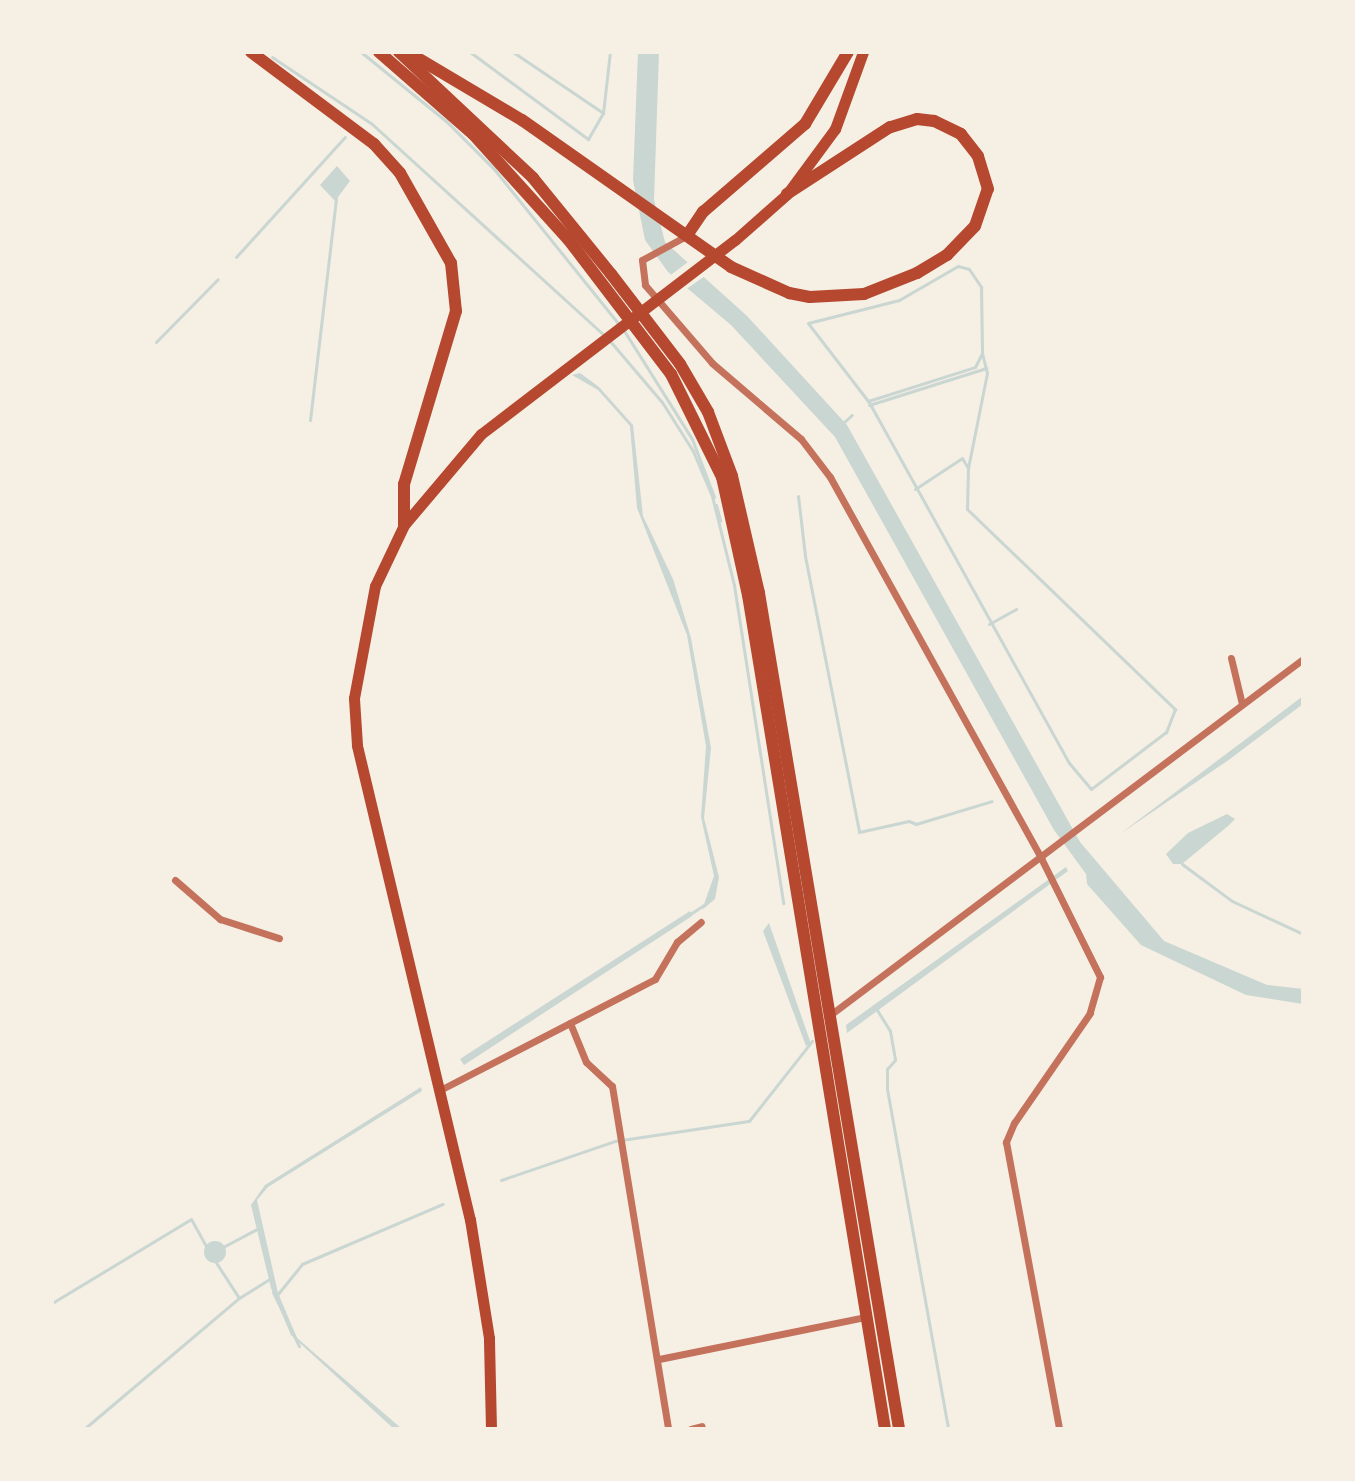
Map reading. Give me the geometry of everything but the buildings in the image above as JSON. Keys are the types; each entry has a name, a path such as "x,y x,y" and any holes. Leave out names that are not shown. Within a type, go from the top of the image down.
{"highway":[{"path":"251,52 374,144 400,173 451,263 456,311 404,484 404,525"},
{"path":"379,52 473,134 568,239 671,374 722,477 748,595 885,1429"},
{"path":"399,52 533,178 680,364 708,412 745,522 899,1429"},
{"path":"408,52 522,120 759,283 810,297 852,295 894,284 947,255 975,226 988,189 978,156 961,134 948,125 917,119 890,127 787,194"},
{"path":"688,234 713,203 793,137 848,52"}],"main road":[{"path":"491,1429 489,1338 479,1266 357,745 354,698 375,586 404,525 481,434 591,346 735,240 787,194 835,129 863,52"}],"street":[{"path":"688,234 671,247 650,253 640,265 642,277 677,326 727,379 801,439 830,477 1093,958 1101,988 1090,1013 1006,1142 1059,1429"},
{"path":"1231,658 1242,704"},
{"path":"830,1015 1303,659"},
{"path":"175,880 220,919 279,938"},
{"path":"440,1090 655,979 677,942 701,922"},
{"path":"570,1023 586,1062 612,1086 668,1429"},
{"path":"659,1359 866,1317"},
{"path":"691,1429 702,1426"}],"shaded area":[{"path":"638,52 659,52 654,200 665,242 747,316 847,425 1080,842 1164,941 1267,985 1303,989 1303,1004 1246,995 1141,945 1087,884 1086,874 1054,830 835,437 731,325 668,272 645,240 633,180"},
{"path":"337,166 350,181 335,201 320,185"},
{"path":"580,373 599,387 633,425 643,516 673,579 691,638 711,748 704,818 719,877 715,899 702,910 714,876 701,817 706,746 687,635 637,508 630,426 598,390 572,375"},
{"path":"1303,696 1303,704 1230,759 1120,834"},
{"path":"1227,814 1235,819 1228,826 1182,864 1173,864 1166,854 1188,833"},
{"path":"1066,867 1068,871 847,1033 846,1025"},
{"path":"690,911 692,916 464,1065 460,1059"},
{"path":"769,923 811,1044 806,1046 763,931"},
{"path":"421,1087 422,1091 268,1187 257,1200 278,1293 297,1338 402,1429 394,1429 291,1335 271,1288 251,1205 265,1185"},
{"path":"215,1241 226,1252 215,1263 204,1252"}],"pier":[{"path":"688,262 705,276 685,290 668,277"}],"waterway":[{"path":"361,52 446,121 494,169 618,323"},
{"path":"470,52 588,139 603,113"},
{"path":"513,52 603,113 610,52"},
{"path":"272,57 372,124 605,336"},
{"path":"236,257 345,137"},
{"path":"310,420 336,199"},
{"path":"958,266 969,269 981,287 982,353 987,373 968,468 967,509 1175,709 1166,732 1091,789 1069,763 868,401 808,323 899,300 958,266"},
{"path":"156,342 218,279"},
{"path":"623,329 692,439 714,497"},
{"path":"610,341 662,402 693,451 712,496 734,585 783,903"},
{"path":"868,401 975,367 982,353"},
{"path":"869,405 986,368"},
{"path":"843,423 852,415"},
{"path":"915,489 962,458 968,468"},
{"path":"798,496 805,556 859,832 909,821 916,824 992,801"},
{"path":"716,505 720,520"},
{"path":"989,624 1016,609"},
{"path":"1182,864 1232,901 1303,934"},
{"path":"690,914 704,905"},
{"path":"877,1010 890,1031 895,1060 887,1069 887,1089 948,1429"},
{"path":"501,1180 615,1141 749,1121 812,1041"},
{"path":"277,1295 302,1264 443,1204"},
{"path":"52,1303 191,1219 207,1248"},
{"path":"221,1248 257,1229"},
{"path":"215,1261 239,1298"},
{"path":"84,1429 239,1298 269,1279"},
{"path":"273,1292 299,1346"}]}
